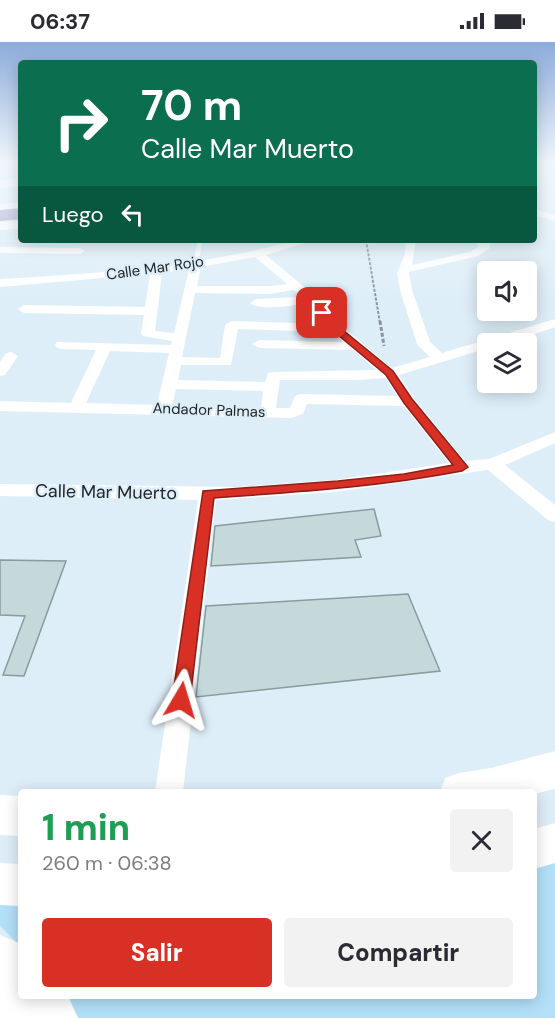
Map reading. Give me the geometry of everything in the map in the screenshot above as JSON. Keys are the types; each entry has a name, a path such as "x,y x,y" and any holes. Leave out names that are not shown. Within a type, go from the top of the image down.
{"highway":[{"path":"0,963 18,978"},
{"path":"0,992 8,1018"},
{"path":"38,999 48,1018"}],"main road":[{"path":"0,226 18,225"},
{"path":"478,789 555,770"},
{"path":"0,815 18,816"},
{"path":"537,848 555,843"},
{"path":"0,884 18,885"}],"street":[{"path":"537,213 555,218"},
{"path":"75,243 89,263"},
{"name":"Calle Mar Rojo","path":"0,283 89,263 157,268 257,253 297,243"},
{"path":"411,243 410,254 404,270 406,290 424,344 436,361"},
{"path":"404,270 474,254 482,243"},
{"path":"0,250 34,251 89,263"},
{"path":"21,263 34,251"},
{"path":"257,253 310,298 335,328 390,373 408,401 462,467"},
{"path":"164,408 196,263"},
{"path":"157,268 148,333 158,336 176,349"},
{"path":"189,289 269,290 297,286"},
{"path":"232,303 294,302 310,298"},
{"path":"24,309 150,311"},
{"path":"524,333 555,323"},
{"path":"62,345 176,349 226,362 232,326 335,328"},
{"path":"260,344 355,346"},
{"path":"77,407 105,346"},
{"path":"170,384 272,381 390,373 477,348"},
{"path":"0,372 5,356"},
{"path":"268,412 272,381"},
{"name":"Andador Palmas","path":"0,406 268,412 297,411 297,402 306,399 408,401"},
{"path":"555,437 492,464 555,515"},
{"name":"Calle Mar Muerto","path":"0,490 208,494 338,486 492,464"},
{"path":"169,789 208,494"}],"lane":[{"path":"196,263 199,243"}],"path":[{"path":"367,243 390,373"}],"shaded area":[{"path":"555,859 555,1018 66,1018 56,999 537,999 537,862"},
{"path":"0,897 18,900 18,944 0,926"}],"building":[{"path":"374,509 381,536 355,540 361,557 211,566 215,526"},
{"path":"0,560 66,561 24,676 3,675 25,616 0,615"},
{"path":"408,594 440,671 196,697 206,606"}],"waterway":[{"path":"0,215 18,213"}],"route":[{"path":"181,700 208,494 338,486 404,478 462,467 408,401 390,373 355,346 322,313"}]}
